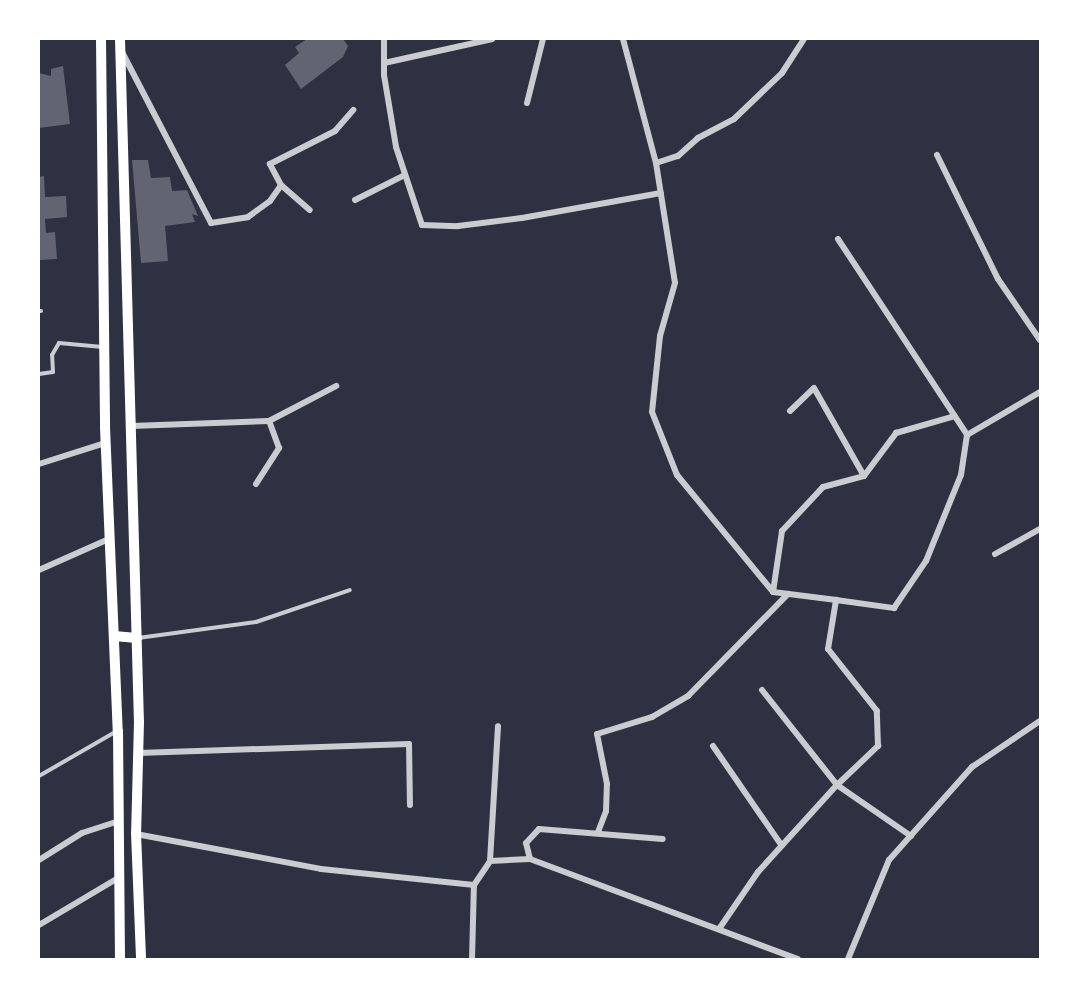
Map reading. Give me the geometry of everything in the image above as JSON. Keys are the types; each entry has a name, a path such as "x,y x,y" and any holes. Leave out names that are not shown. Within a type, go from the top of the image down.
{"main road":[{"path":"101,39 105,443 118,731 120,959"},
{"path":"120,44 137,638 136,834 141,959"},
{"path":"114,636 137,638"},
{"path":"119,926 139,924"}],"street":[{"path":"384,39 384,63 396,147 422,225 458,226 522,218 661,193"},
{"path":"384,63 492,39"},
{"path":"528,103 543,39"},
{"path":"623,39 656,163 675,282 660,336 652,412 677,475 773,592 894,608 926,561 962,475 967,435 838,239"},
{"path":"656,163 678,156 698,138 734,119 782,73 804,39"},
{"path":"120,44 211,223 248,217 270,201 281,185"},
{"path":"310,210 281,185 270,164 335,131 352,110"},
{"path":"937,155 983,253 1040,340"},
{"path":"356,200 405,175"},
{"path":"131,426 269,421 336,386"},
{"path":"790,411 814,388 864,476"},
{"path":"967,435 1040,392"},
{"path":"773,592 782,531 823,487 864,476 896,434 955,416"},
{"path":"256,484 279,448 269,421"},
{"path":"39,464 105,443"},
{"path":"996,554 1040,529"},
{"path":"39,570 109,539"},
{"path":"598,832 606,811 607,784 597,734 652,717 688,696 788,594"},
{"path":"719,929 758,872 837,785 878,746 877,711 828,649 836,600"},
{"path":"762,690 837,785 911,836"},
{"path":"858,959 849,957 889,860 972,767 1040,721"},
{"path":"472,959 474,885 490,861 498,726"},
{"path":"138,753 409,744 410,805"},
{"path":"712,746 782,846"},
{"path":"39,860 82,833 118,821"},
{"path":"530,859 526,843 539,829 663,839"},
{"path":"136,834 321,869 474,885"},
{"path":"490,861 530,859 798,959"},
{"path":"39,925 118,878"}],"lane":[{"path":"39,374 53,372 52,355 59,343 104,347"},
{"path":"137,638 256,622 350,590"},
{"path":"39,776 118,731"}],"building":[{"path":"307,39 343,39 348,46 343,57 301,89 285,65 299,53 295,47"},
{"path":"63,66 70,124 39,128 39,73 51,76 51,69"},
{"path":"132,160 148,160 151,178 170,177 172,191 187,190 198,216 192,214 195,222 165,226 168,261 141,263"},
{"path":"44,176 45,197 66,196 67,217 45,219 46,233 55,232 57,259 40,260 39,177"}]}
